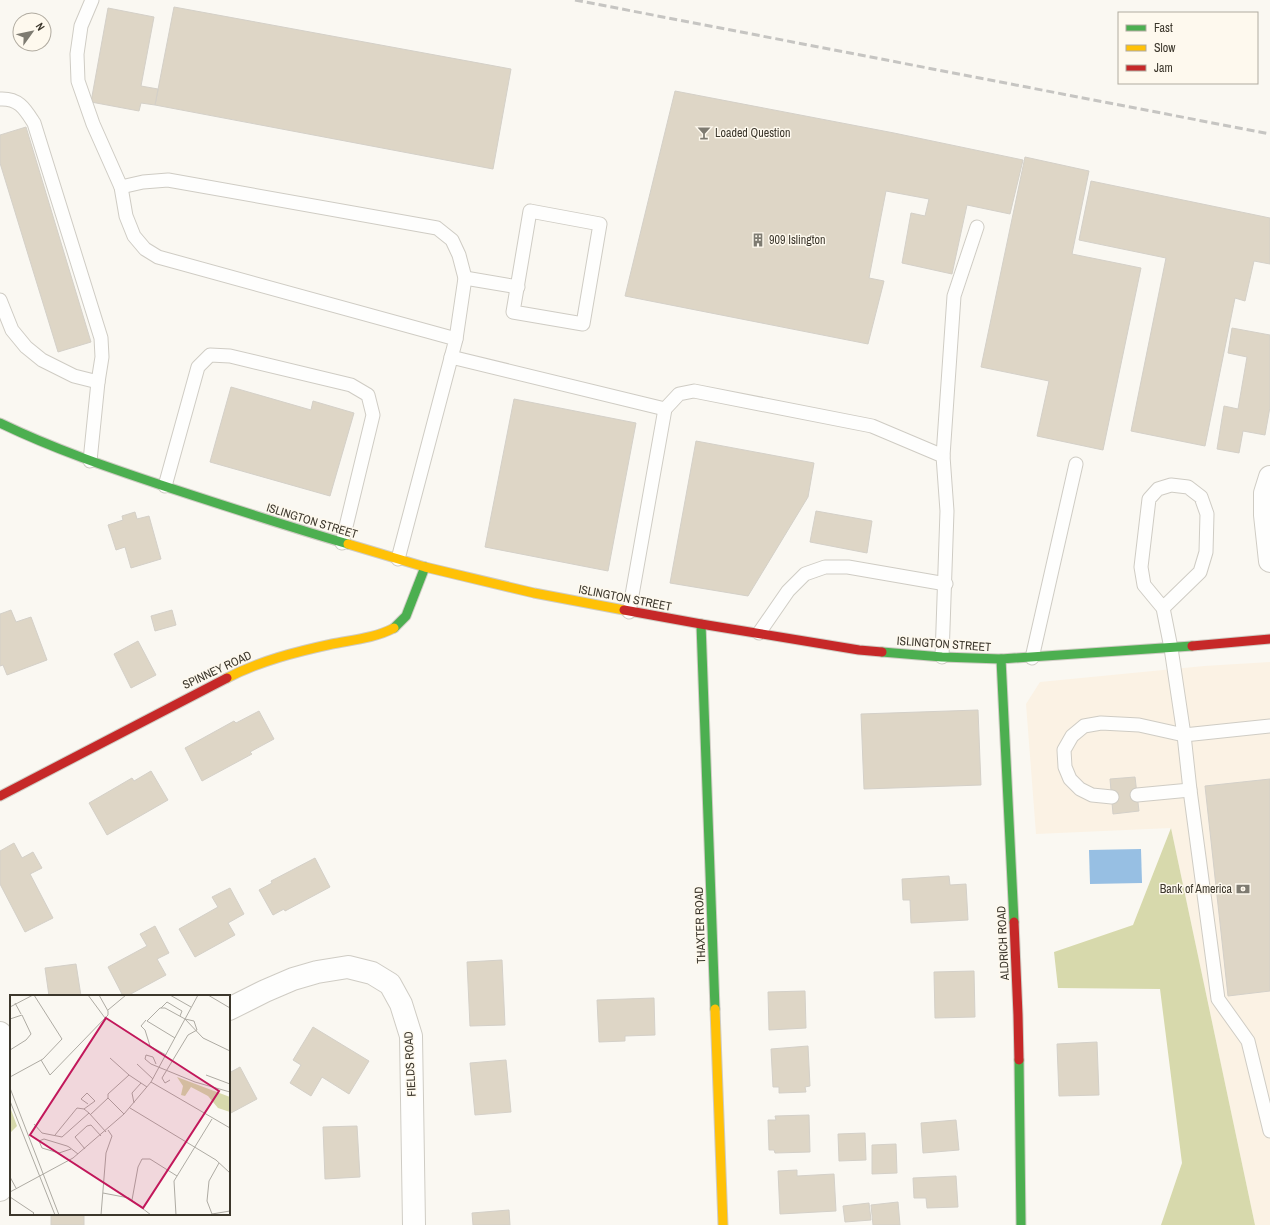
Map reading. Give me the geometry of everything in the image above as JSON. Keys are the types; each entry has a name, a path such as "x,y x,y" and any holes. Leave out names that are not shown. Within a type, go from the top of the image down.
{"street":[{"name":"ISLINGTON STREET","path":"0,423 38,441 90,462 342,543 398,559 534,593 629,612 859,650 942,657 1001,659 1032,658 1270,639"},
{"path":"1270,477 1265,493 1265,516 1270,561"},
{"name":"SPINNEY ROAD","path":"0,796 241,671 281,656 378,635 393,629 406,616 425,566"},
{"name":"THAXTER ROAD","path":"702,624 723,1225"},
{"name":"ALDRICH ROAD","path":"1001,659 1018,1015 1021,1225"},
{"name":"FIELDS ROAD","path":"230,1008 293,979 317,972 348,967 372,973 390,984 401,1004 411,1036 414,1225"},
{"path":"0,1033 3,1042 7,1069 9,1097 0,1190"}],"lane":[{"path":"92,0 81,26 77,54 78,82 93,124 121,187 126,216 134,236 145,249 158,257 456,338"},
{"path":"0,99 9,98 23,106 34,124 101,338 102,357 90,462"},
{"path":"121,187 143,182 168,180 437,228 452,240 459,255 465,278 456,338 398,559"},
{"path":"530,211 600,224 583,324 513,312 518,287 530,211"},
{"path":"942,657 946,584 947,511 943,456 954,296 977,227"},
{"path":"465,278 518,287"},
{"path":"0,300 12,330 26,347 42,360 74,376 98,382"},
{"path":"165,486 198,367 210,355 230,356 351,385 368,395 374,415 342,543"},
{"path":"451,357 665,409"},
{"path":"629,612 665,409 679,394 694,391 872,426 943,456"},
{"path":"1032,658 1076,464"},
{"path":"1163,608 1200,572 1206,552 1207,514 1201,497 1188,487 1170,485 1158,489 1150,500 1141,567 1144,585 1163,608 1184,735 1218,999 1248,1042 1270,1131"},
{"path":"759,633 788,591 806,574 825,567 848,567 946,584"},
{"path":"1112,797 1092,795 1080,789 1070,780 1065,767 1064,750 1072,736 1084,726 1101,723 1139,726 1184,735 1270,726"},
{"path":"1137,795 1190,790"}],"shaded area":[{"path":"1270,662 1270,1225 1255,1225 1171,828 1036,834 1026,704 1040,682 1204,666"}],"green space":[{"path":"1171,828 1255,1225 1161,1225 1182,1163 1160,989 1058,988 1054,952 1133,925"}],"water":[{"path":"1141,849 1142,883 1090,884 1089,850"}],"building":[{"path":"174,7 511,69 493,169 155,105"},
{"path":"108,8 154,17 141,86 158,89 155,105 141,103 139,111 91,102"},
{"name":"909 Islington","path":"675,91 894,133 1023,160 1010,214 967,205 952,274 902,263 911,213 925,216 929,199 886,191 869,278 884,281 868,344 625,296"},
{"path":"26,127 91,342 58,352 0,163 0,135"},
{"path":"1025,157 1089,171 1072,254 1141,268 1103,450 1037,436 1049,381 981,367"},
{"path":"1091,181 1270,218 1270,264 1254,261 1245,301 1235,298 1205,446 1131,431 1166,258 1079,240"},
{"path":"1232,328 1270,335 1270,407 1265,435 1243,431 1239,453 1217,449 1224,406 1238,409 1247,357 1228,353"},
{"path":"231,387 311,410 313,401 354,413 330,496 210,462"},
{"path":"514,399 636,423 608,571 485,547"},
{"path":"696,441 814,463 808,497 748,596 670,583"},
{"path":"816,511 872,521 867,553 810,542"},
{"path":"135,512 137,519 149,516 161,559 131,568 125,547 116,550 108,525 123,520 122,516"},
{"path":"11,610 16,622 31,617 47,660 7,675 3,665 0,666 0,614"},
{"path":"172,610 176,625 155,631 151,616"},
{"path":"138,641 156,675 131,688 114,654"},
{"path":"978,710 981,785 864,789 861,714"},
{"path":"259,711 274,739 250,752 252,754 202,781 185,748 234,721 236,723"},
{"path":"151,771 168,800 107,835 89,803 132,778 134,781"},
{"path":"1135,777 1139,811 1113,814 1110,779"},
{"name":"Bank of America","path":"1270,779 1270,991 1228,996 1205,786"},
{"path":"14,843 22,858 33,852 42,868 30,874 53,918 25,932 0,884 0,851"},
{"path":"315,858 330,887 285,911 284,909 273,915 259,890 272,883 271,881"},
{"path":"949,876 950,885 966,884 968,920 911,923 910,900 903,900 902,879"},
{"path":"230,888 244,914 228,923 235,935 195,957 179,929 218,907 212,897"},
{"path":"155,926 169,953 157,959 166,975 129,995 122,995 108,967 147,946 140,934"},
{"path":"502,960 505,1025 470,1026 467,962"},
{"path":"76,964 81,995 49,995 45,968"},
{"path":"974,971 975,1017 935,1018 934,972"},
{"path":"805,991 806,1028 769,1030 768,992"},
{"path":"654,998 655,1035 625,1036 625,1041 599,1042 597,1000"},
{"path":"313,1027 369,1061 349,1094 322,1077 311,1096 290,1083 301,1065 293,1060"},
{"path":"1097,1042 1099,1095 1059,1096 1057,1044"},
{"path":"808,1046 810,1086 805,1087 806,1092 779,1093 779,1087 773,1087 771,1049"},
{"path":"506,1060 511,1112 475,1115 470,1063"},
{"path":"240,1067 257,1099 230,1113 230,1072"},
{"path":"809,1115 810,1152 775,1153 774,1150 769,1150 768,1120 776,1120 775,1116"},
{"path":"956,1120 959,1150 923,1153 921,1123"},
{"path":"357,1126 360,1177 325,1179 323,1127"},
{"path":"865,1133 866,1160 839,1161 838,1134"},
{"path":"896,1144 897,1173 872,1174 872,1145"},
{"path":"797,1170 797,1176 834,1174 836,1211 780,1214 778,1171"},
{"path":"956,1176 958,1207 927,1208 926,1198 914,1198 913,1178"},
{"path":"898,1202 900,1225 873,1225 871,1205"},
{"path":"869,1203 871,1220 845,1222 843,1206"},
{"path":"509,1210 510,1225 473,1225 472,1213"},
{"path":"51,1215 84,1215 84,1225 51,1225"}],"railway":[{"path":"575,0 1270,134"}],"traffic: fast":[{"path":"0,423 61,449 122,472 256,516 348,544"},
{"path":"394,628 406,616 425,567"},
{"path":"701,624 715,1009"},
{"path":"882,652 942,657 1001,659 1192,646"},
{"path":"1001,659 1014,922"},
{"path":"1019,1060 1021,1225"}],"traffic: slow":[{"path":"348,544 425,567 534,593 624,610"},
{"path":"227,678 252,667 291,654 371,636 394,628"},
{"path":"715,1009 723,1225"}],"traffic: jam":[{"path":"624,610 859,650 882,652"},
{"path":"1192,646 1270,639"},
{"path":"0,796 227,678"},
{"path":"1014,922 1019,1060"}],"place":[{"name":"Loaded Question","path":"704,133"},
{"name":"909 Islington","path":"758,240"},
{"name":"Bank of America","path":"1243,889"}]}
